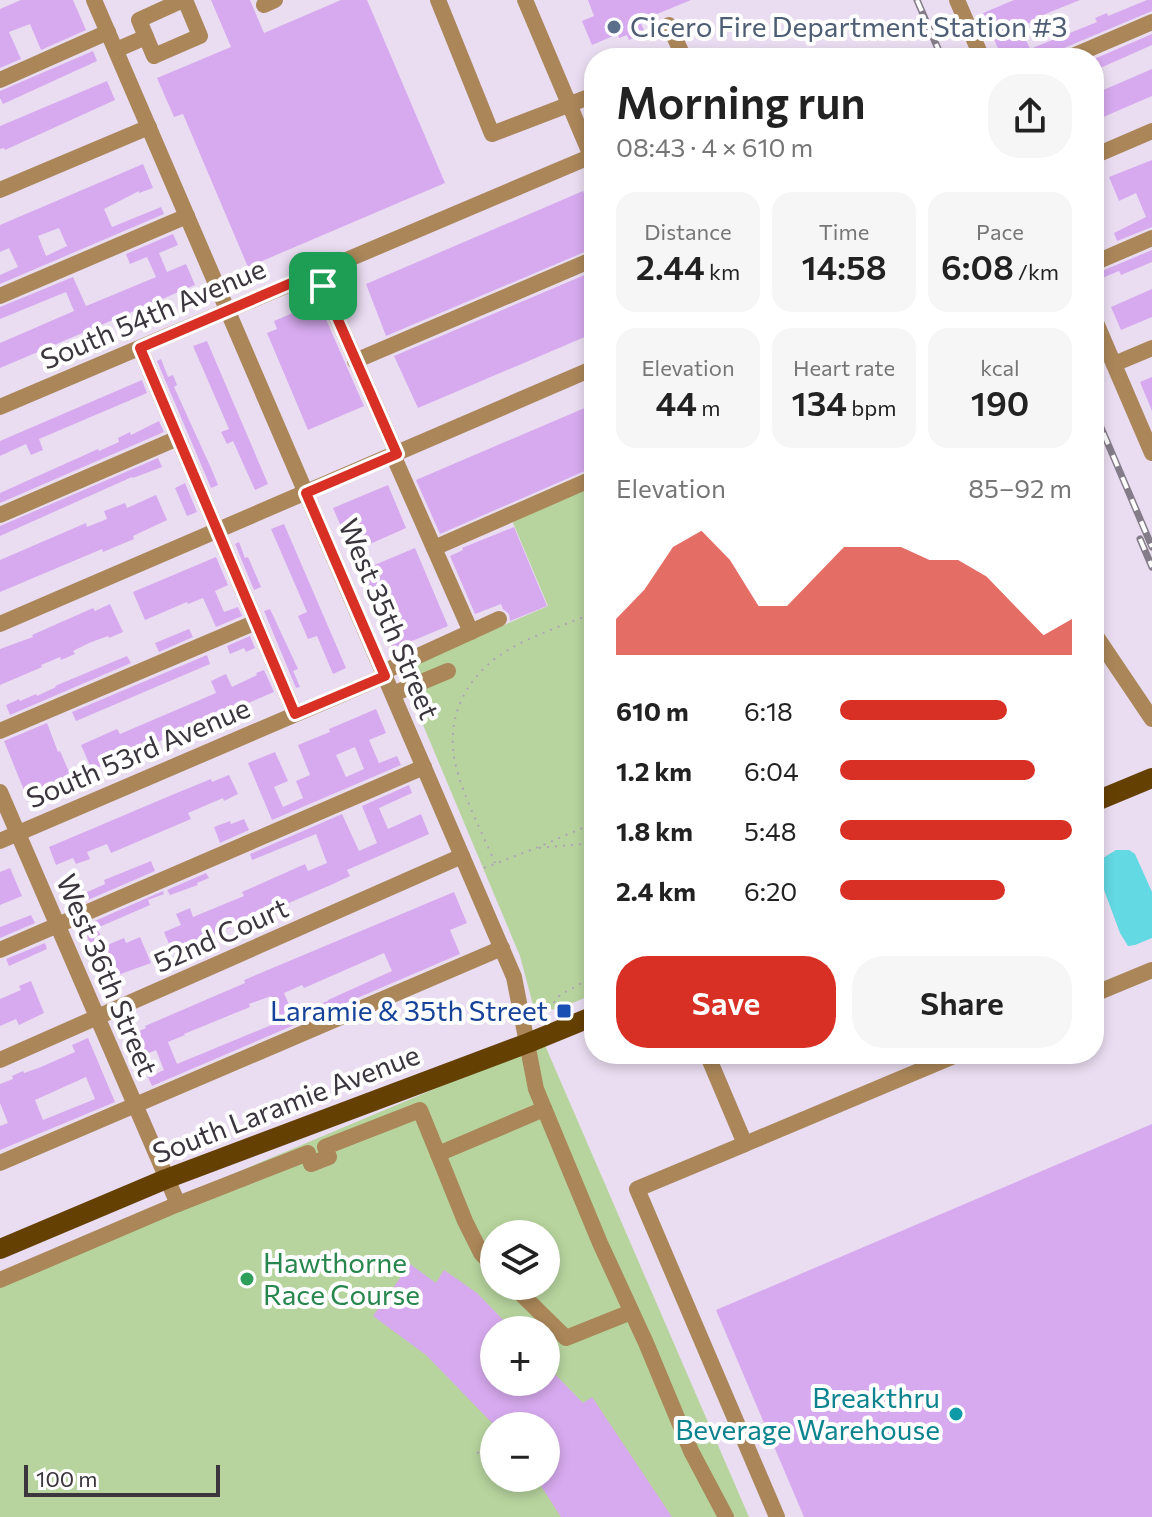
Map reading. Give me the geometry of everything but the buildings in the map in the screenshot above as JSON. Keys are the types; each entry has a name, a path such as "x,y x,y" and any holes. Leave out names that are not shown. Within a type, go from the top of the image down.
{"main road":[{"path":"1104,798 1152,778"},
{"name":"South Laramie Avenue","path":"0,1249 166,1179 584,1020"}],"street":[{"name":"West 35th Street","path":"94,0 502,948 514,977 536,1089 701,1472 726,1517"},
{"path":"184,0 200,36 154,56 139,20 184,0"},
{"path":"438,0 492,134 584,99"},
{"path":"525,0 584,138"},
{"path":"957,0 978,48"},
{"path":"1091,48 1152,22"},
{"path":"669,25 679,48"},
{"path":"0,80 108,32"},
{"path":"116,50 146,37"},
{"path":"0,190 149,127"},
{"path":"1104,152 1152,131"},
{"name":"South 54th Avenue","path":"0,407 584,162"},
{"path":"0,296 187,216"},
{"path":"1104,259 1152,238"},
{"path":"355,361 584,263"},
{"path":"317,272 471,632"},
{"path":"1104,341 1152,453"},
{"path":"140,348 295,714"},
{"path":"1114,364 1152,348"},
{"path":"0,624 584,372"},
{"path":"0,515 178,438"},
{"path":"434,548 584,482"},
{"name":"South 53rd Avenue","path":"0,841 295,714 499,619"},
{"path":"0,731 256,622"},
{"path":"1104,648 1152,719"},
{"path":"393,694 448,671"},
{"path":"0,950 424,767"},
{"name":"West 36th Street","path":"0,792 178,1204"},
{"name":"52nd Court","path":"0,1060 462,856"},
{"path":"0,1163 502,948"},
{"path":"1104,990 1152,970"},
{"path":"711,1064 745,1144"},
{"path":"777,1517 637,1189 935,1064"},
{"path":"438,1154 544,1109"},
{"path":"0,1280 178,1204 308,1153 311,1164 329,1157 325,1147 420,1110 480,1251"},
{"path":"527,1300 566,1338 631,1312"}],"path":[{"path":"495,863 459,777 452,747 455,717 467,689 486,665 511,648 584,617"},
{"path":"483,869 584,827"},
{"path":"536,848 584,844"},
{"path":"540,1011 584,982"}],"green space":[{"path":"584,488 584,998 556,1010 533,1005 520,956 400,670 548,606 511,518"},
{"name":"Hawthorne Race Course","path":"544,1043 749,1517 0,1517 0,1272"}],"water":[{"path":"1116,850 1129,850 1135,854 1152,892 1152,938 1128,946 1120,933 1104,890 1104,857"}],"railway":[{"path":"917,0 938,48"},
{"path":"1104,434 1152,547"},
{"path":"1140,539 1152,567"}],"place":[{"name":"Cicero Fire Department Station #3","path":"614,27"},
{"name":"Laramie & 35th Street","path":"564,1011"},
{"name":"Hawthorne Race Course","path":"247,1279"},
{"name":"Breakthru Beverage Warehouse","path":"956,1414"}],"route":[{"path":"317,272 323,286 397,454 306,493 385,676 295,714 140,348 317,272"}]}
